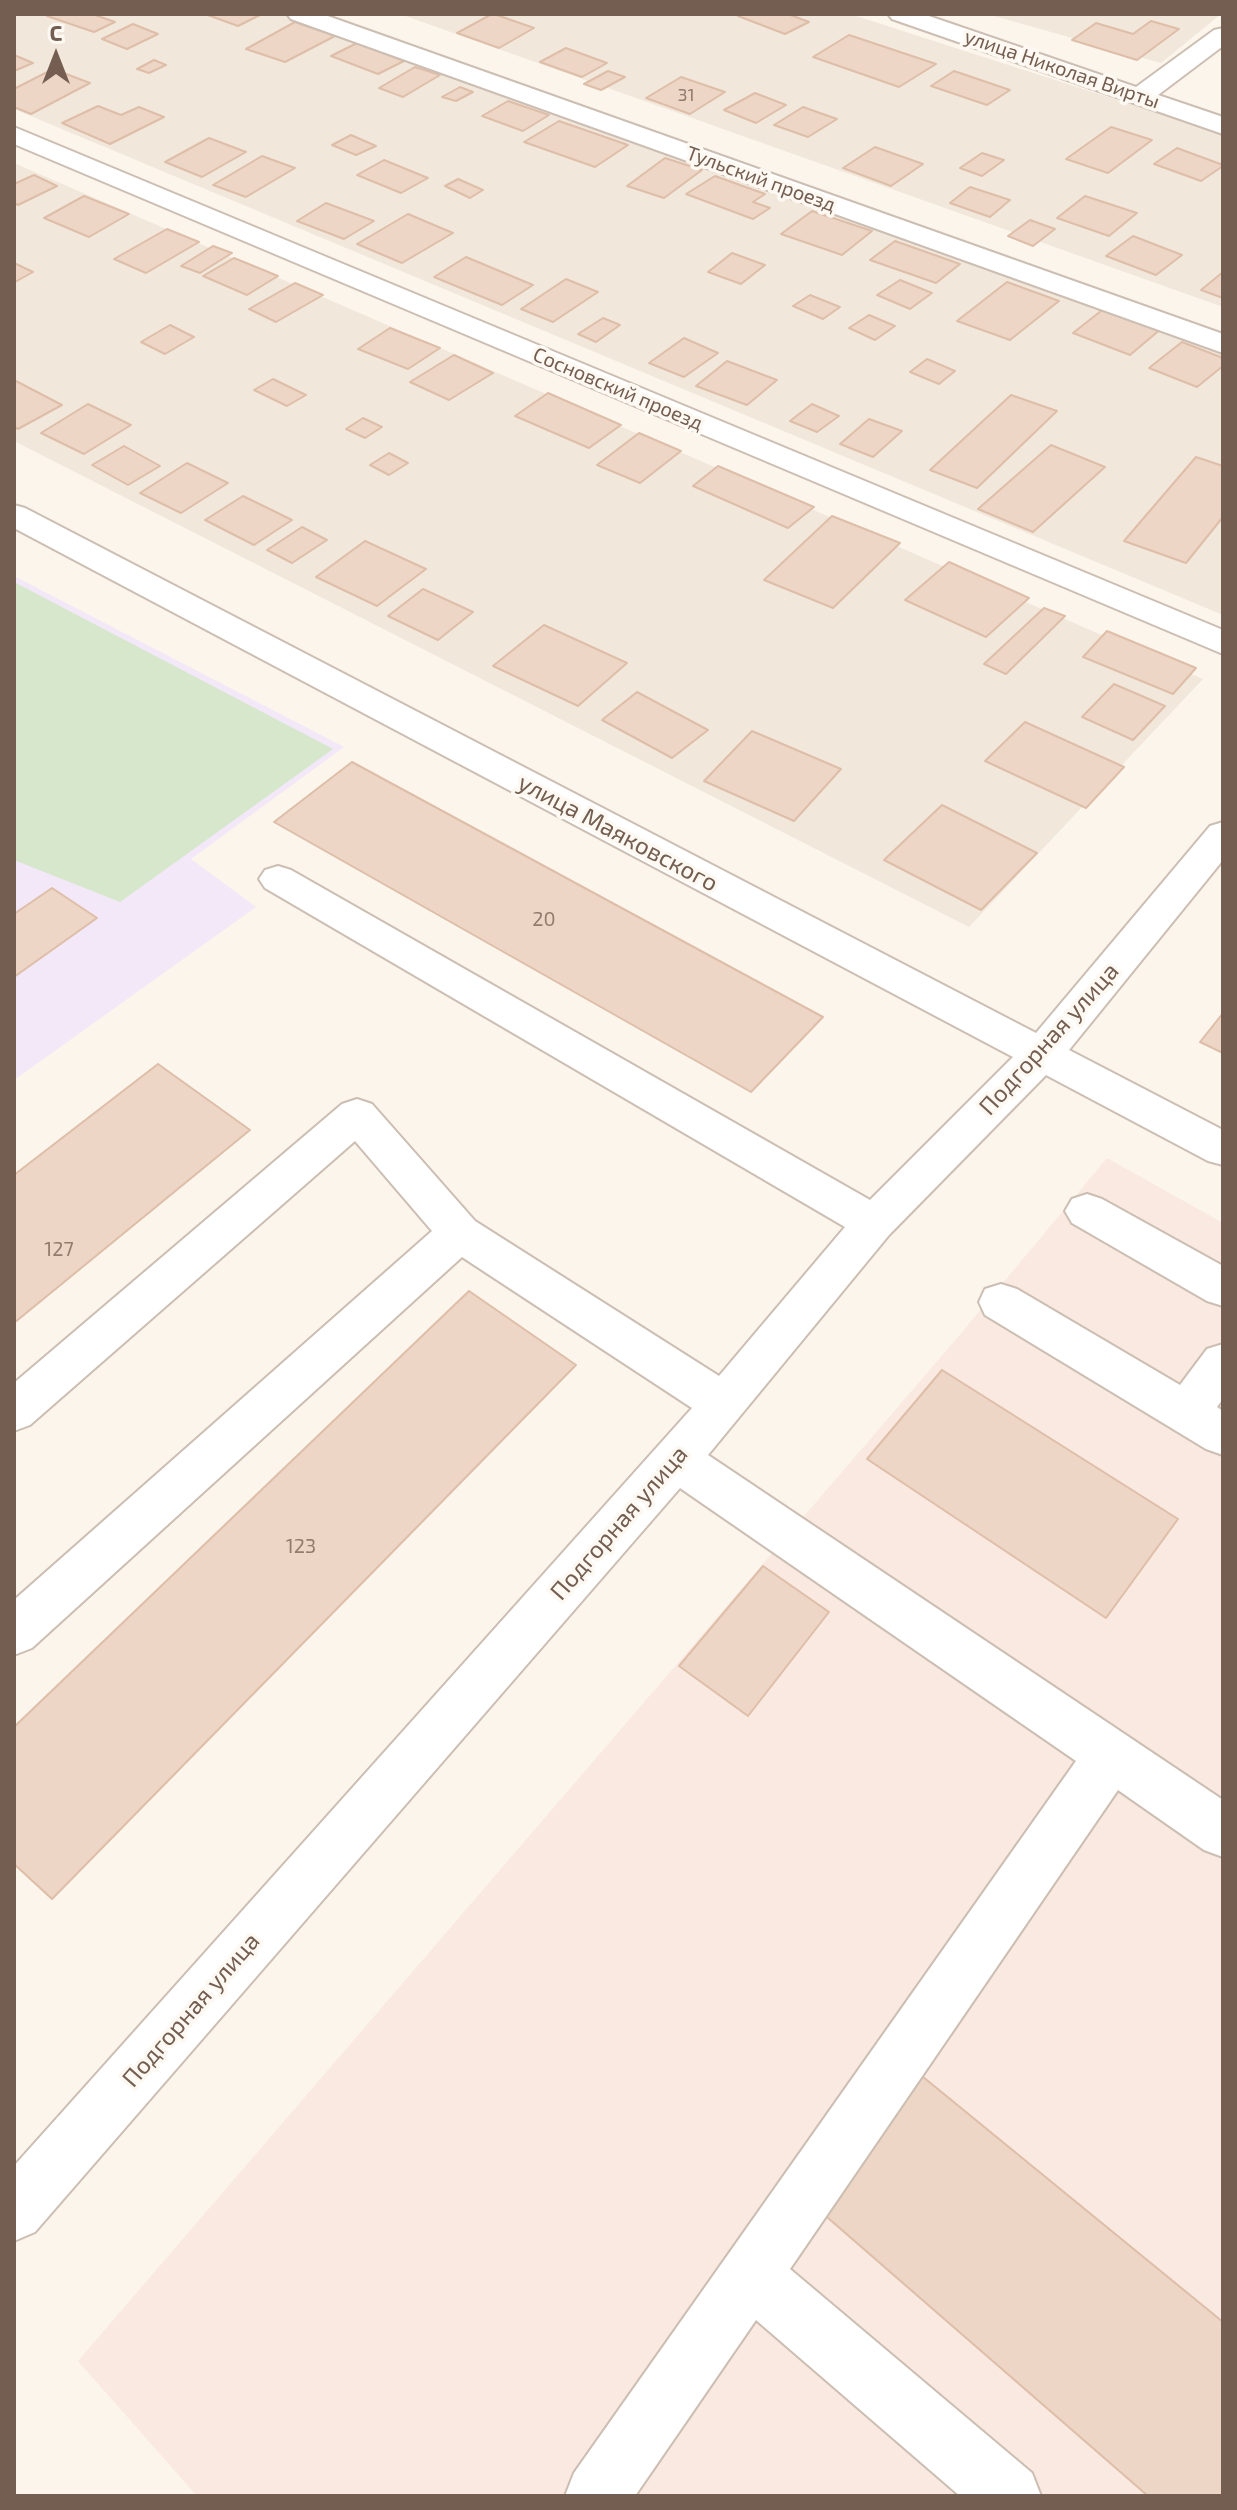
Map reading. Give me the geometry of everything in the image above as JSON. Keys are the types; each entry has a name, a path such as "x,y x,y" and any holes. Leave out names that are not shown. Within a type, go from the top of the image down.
{"street":[{"name":"Тульский проезд","path":"299,14 1223,344"},
{"name":"улица Николая Вирты","path":"900,14 1223,126"},
{"path":"1140,96 1223,35"},
{"name":"Сосновский проезд","path":"14,135 1223,643"},
{"name":"улица Маяковского","path":"14,515 1223,1149"},
{"name":"Подгорная улица","path":"14,2211 724,1404 874,1223 1041,1055 1223,835"},
{"path":"278,879 874,1223"},
{"path":"14,1411 357,1115 460,1233 724,1404"},
{"path":"1087,1211 1223,1288"},
{"path":"14,1632 460,1233"},
{"path":"1001,1302 1205,1424 1223,1363"},
{"path":"675,1459 1223,1831"},
{"path":"597,2496 1111,1755"},
{"path":"750,2275 1009,2496"}],"shaded area":[{"path":"14,14 318,14 1223,343 1223,615 14,109"},
{"path":"400,14 850,14 1223,134 1223,307"},
{"path":"987,14 1221,14 1161,63"},
{"path":"14,163 1203,679 969,927 14,441"},
{"path":"14,576 344,747 191,859 256,907 14,1080"},
{"path":"1107,1158 1223,1223 1223,2496 197,2496 78,2361 958,1337"}],"green space":[{"path":"14,582 333,749 120,902 14,860"}],"building":[{"path":"92,14 115,22 94,32 47,16"},
{"path":"205,14 262,14 238,26"},
{"path":"492,14 534,28 499,48 457,33"},
{"path":"788,14 809,22 785,34 738,16"},
{"path":"1151,21 1179,29 1137,60 1072,40 1096,23 1133,34"},
{"path":"295,22 335,36 285,62 246,49"},
{"path":"133,24 158,34 127,49 102,39"},
{"path":"849,35 936,64 899,87 813,57"},
{"path":"357,43 404,61 378,74 331,56"},
{"path":"566,48 607,63 582,77 540,62"},
{"path":"14,55 33,63 14,71"},
{"path":"154,60 166,65 149,73 137,69"},
{"path":"415,67 440,75 403,97 379,88"},
{"path":"53,69 90,83 31,114 14,107 14,89"},
{"path":"608,71 625,77 601,90 584,84"},
{"path":"954,71 1010,90 987,105 931,86"},
{"path":"681,77 725,92 690,114 646,98"},
{"path":"460,87 473,92 456,101 442,97"},
{"path":"755,93 786,105 756,123 724,110"},
{"path":"508,101 549,115 523,131 482,116"},
{"path":"98,106 121,115 139,107 164,117 110,144 62,123"},
{"path":"803,107 837,119 808,137 774,125"},
{"path":"559,121 628,145 595,167 524,142"},
{"path":"1111,127 1152,140 1108,173 1066,159"},
{"path":"351,135 376,146 356,155 332,145"},
{"path":"209,138 246,152 202,177 165,162"},
{"path":"875,147 923,164 891,186 843,168"},
{"path":"1177,148 1223,166 1201,181 1154,164"},
{"path":"982,153 1004,160 982,176 960,168"},
{"path":"262,156 295,168 246,197 213,185"},
{"path":"665,158 702,170 664,198 627,186"},
{"path":"384,160 428,178 401,193 357,175"},
{"path":"34,175 57,186 18,205 14,203 14,184"},
{"path":"715,176 765,194 753,202 770,208 753,219 686,194"},
{"path":"458,179 483,190 470,198 445,186"},
{"path":"970,187 1010,200 990,217 950,203"},
{"path":"84,196 129,214 89,237 44,218"},
{"path":"1085,196 1137,213 1109,236 1057,218"},
{"path":"326,203 374,221 344,239 297,221"},
{"path":"812,211 872,231 842,255 781,234"},
{"path":"408,214 453,233 402,263 357,244"},
{"path":"1030,220 1055,229 1033,246 1008,236"},
{"path":"167,229 199,242 146,273 114,259"},
{"path":"1133,236 1182,255 1156,275 1106,256"},
{"path":"895,241 960,264 936,283 870,260"},
{"path":"213,246 232,253 200,273 181,266"},
{"path":"732,253 765,265 741,284 708,272"},
{"path":"466,257 533,285 502,305 434,277"},
{"path":"234,258 278,276 247,295 203,276"},
{"path":"14,263 33,272 15,282"},
{"path":"1223,272 1223,298 1201,290"},
{"path":"566,279 598,292 553,322 521,309"},
{"path":"900,280 932,293 910,309 877,295"},
{"path":"1007,282 1059,301 1010,340 957,321"},
{"path":"295,283 323,295 276,322 249,309"},
{"path":"810,295 840,307 823,319 793,306"},
{"path":"1106,307 1162,328 1130,355 1073,333"},
{"path":"869,315 895,326 875,340 849,328"},
{"path":"603,318 620,325 596,342 578,334"},
{"path":"170,325 194,337 165,354 141,342"},
{"path":"390,328 440,348 408,369 358,349"},
{"path":"684,338 718,353 684,377 649,363"},
{"path":"1182,342 1223,358 1223,366 1197,387 1149,368"},
{"path":"454,355 493,373 449,400 410,382"},
{"path":"927,359 955,371 939,384 910,372"},
{"path":"727,361 777,380 747,405 696,386"},
{"path":"273,379 306,395 287,406 254,390"},
{"path":"14,380 62,405 18,429 14,427"},
{"path":"548,393 621,425 589,448 515,416"},
{"path":"1011,395 1057,411 977,488 930,470"},
{"path":"88,404 131,425 84,454 41,433"},
{"path":"812,404 839,416 817,432 790,421"},
{"path":"363,418 382,427 365,438 346,429"},
{"path":"869,419 902,431 873,457 840,444"},
{"path":"639,433 681,451 640,483 597,465"},
{"path":"1051,445 1105,467 1033,532 978,509"},
{"path":"124,446 160,466 128,485 92,465"},
{"path":"389,453 408,463 389,475 370,465"},
{"path":"1196,457 1223,466 1223,517 1186,563 1124,541"},
{"path":"187,463 228,483 181,513 140,493"},
{"path":"718,466 814,507 788,528 693,486"},
{"path":"243,496 292,520 254,545 205,520"},
{"path":"832,516 900,543 833,608 764,580"},
{"path":"302,527 327,540 292,563 267,550"},
{"path":"365,541 426,569 377,606 316,577"},
{"path":"949,562 1029,598 986,637 905,600"},
{"path":"423,589 473,612 438,640 388,616"},
{"path":"1044,608 1065,616 1006,674 984,664"},
{"path":"544,625 627,663 578,706 493,666"},
{"path":"1107,631 1196,668 1173,694 1083,657"},
{"path":"1114,684 1165,706 1133,740 1082,717"},
{"path":"637,692 708,730 672,758 602,720"},
{"path":"1025,722 1124,767 1086,808 985,761"},
{"path":"752,731 841,769 794,821 704,781"},
{"path":"352,762 823,1017 751,1092 274,822"},
{"path":"942,805 1037,853 981,910 884,860"},
{"path":"52,888 97,918 14,977 14,914"},
{"path":"1223,1013 1223,1053 1200,1042"},
{"path":"158,1064 250,1130 14,1323 14,1175"},
{"path":"469,1291 576,1365 52,1899 14,1864 14,1727"},
{"path":"942,1370 1178,1519 1106,1618 867,1459"},
{"path":"763,1566 829,1612 748,1716 679,1666"},
{"path":"917,2072 1223,2322 1223,2496 1148,2496 820,2211"}]}
